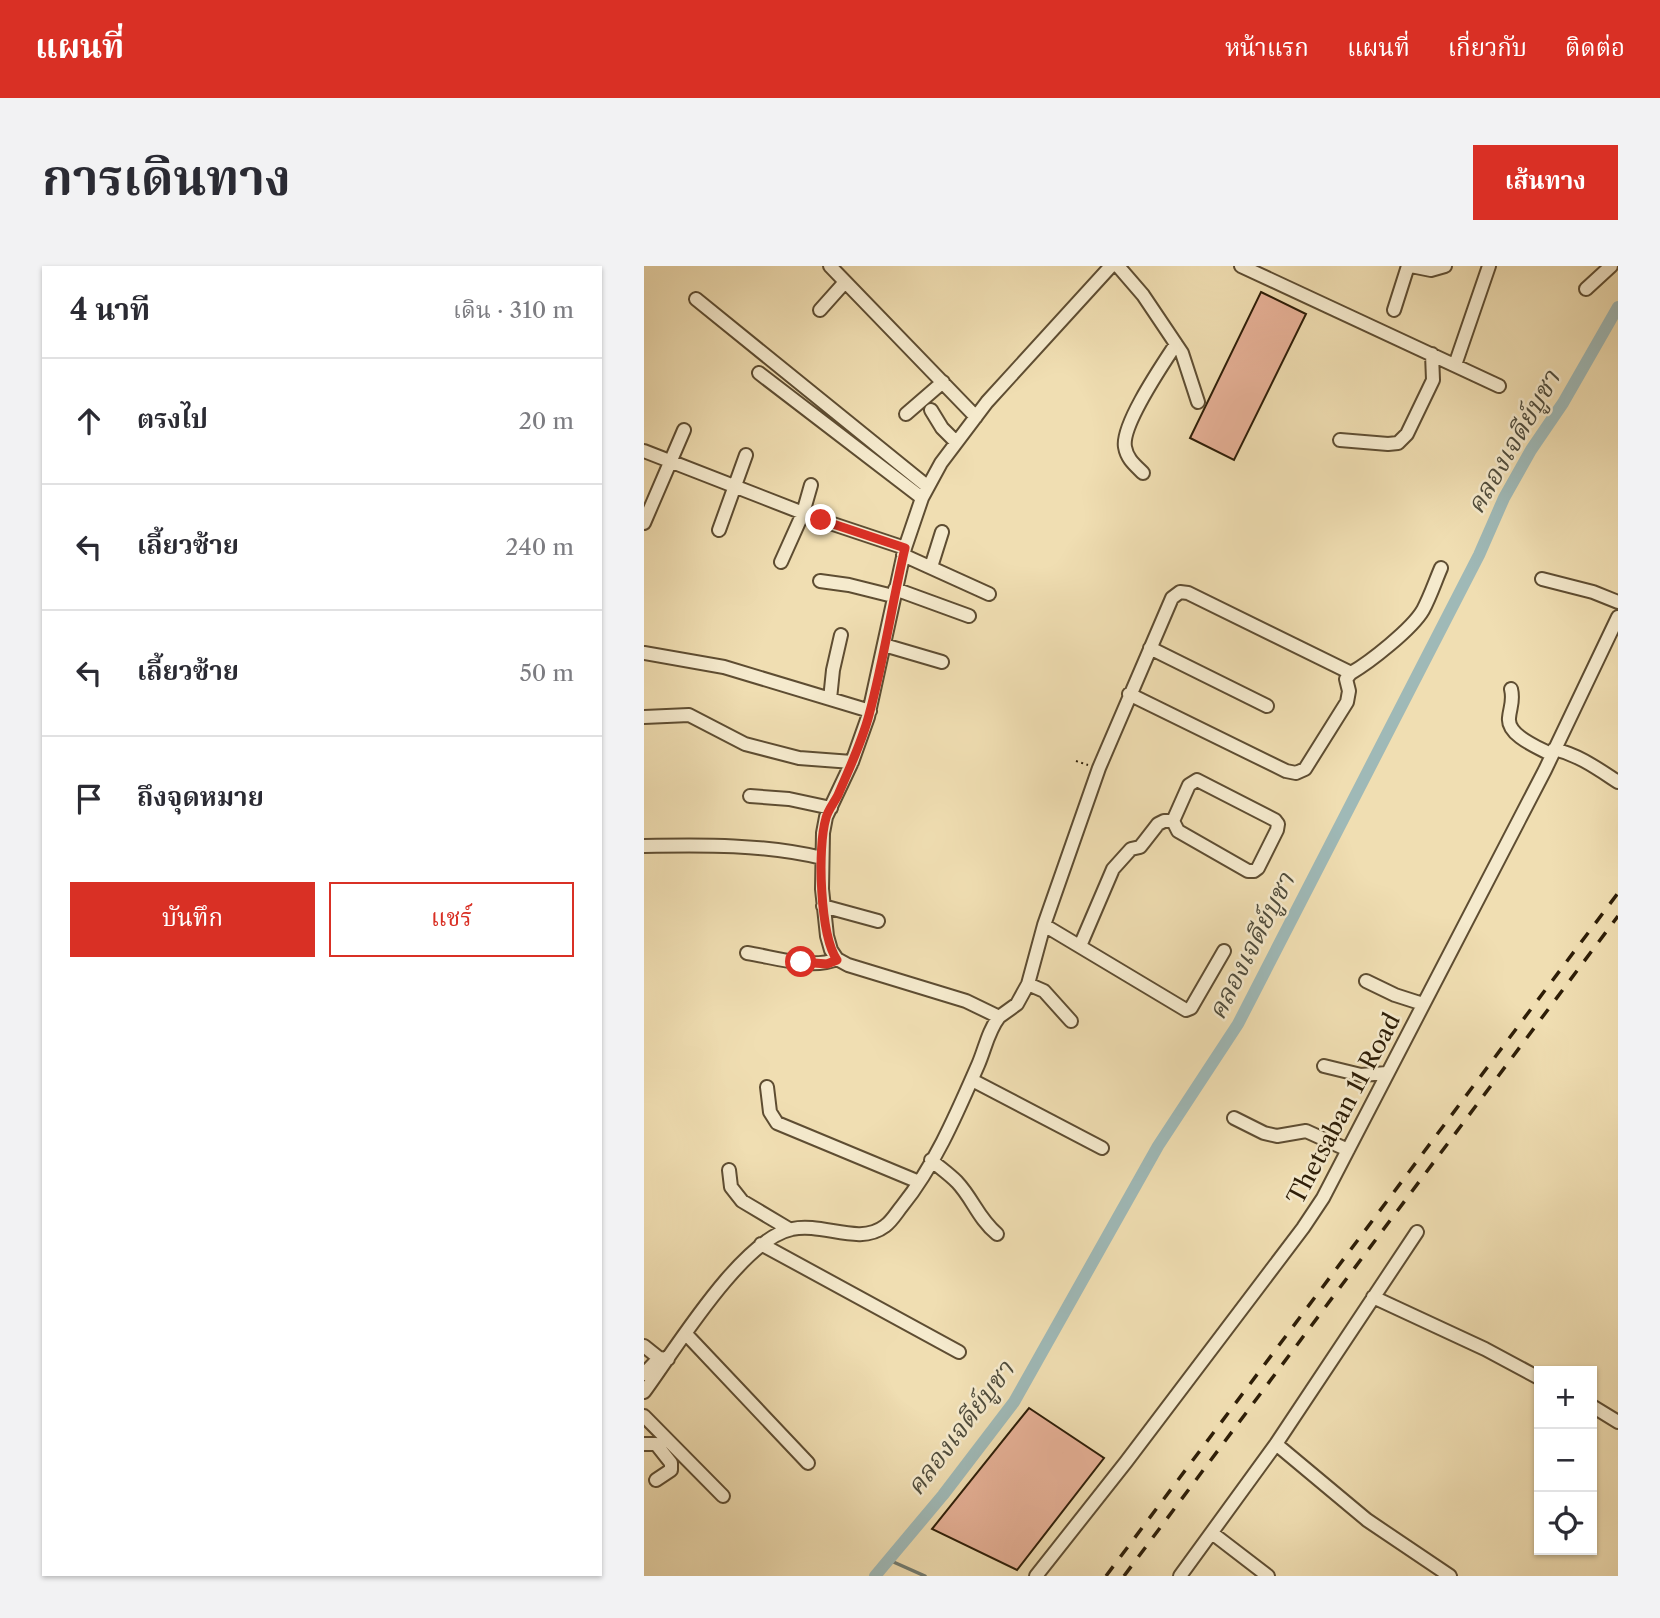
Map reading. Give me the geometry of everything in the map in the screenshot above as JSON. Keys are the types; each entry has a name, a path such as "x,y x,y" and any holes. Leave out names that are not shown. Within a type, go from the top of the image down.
{"street":[{"path":"830,266 976,417"},
{"path":"999,1017 966,1001 837,960 827,936 824,906 822,858 826,817 852,762 870,711 904,552 925,492 941,463 976,417 1111,266"},
{"path":"1118,266 1143,295 1182,353 1198,402"},
{"path":"1394,310 1409,266 1431,270 1445,266"},
{"path":"1455,365 1489,266"},
{"path":"1586,289 1611,266"},
{"path":"1244,267 1499,386"},
{"path":"820,310 845,282"},
{"path":"696,299 925,492"},
{"path":"1143,473 1131,461 1125,448 1125,437 1145,393 1176,345"},
{"path":"1340,440 1398,443 1407,434 1433,380 1432,354"},
{"path":"759,373 925,492"},
{"path":"906,414 943,382"},
{"path":"931,410 942,428 957,443"},
{"path":"644,523 684,430"},
{"path":"644,451 904,552 989,594"},
{"path":"719,530 746,455"},
{"path":"781,562 803,513 811,485"},
{"path":"931,567 942,533"},
{"path":"1129,694 1286,771 1296,773 1305,769 1347,702 1349,691 1346,679 1422,612 1441,568"},
{"path":"1542,579 1594,592 1618,602"},
{"path":"820,581 894,592 969,616"},
{"path":"644,1392 664,1359 726,1280 761,1244 789,1229 812,1226 859,1235 873,1233 887,1225 919,1182 972,1080 985,1050 990,1027 1017,1004 1028,984 1044,925 1099,768 1172,598 1180,592 1188,593 1351,673"},
{"name":"Thetsaban 11 Road","path":"1035,1576 1126,1462 1323,1198 1553,752 1618,617"},
{"path":"830,699 841,635"},
{"path":"884,645 942,662"},
{"path":"1150,648 1267,706"},
{"path":"644,653 724,667 870,711"},
{"path":"1511,690 1513,699 1509,718 1510,725 1517,734 1553,752 1568,752 1618,782"},
{"path":"644,717 690,715 745,744 799,758 852,762"},
{"path":"1196,780 1275,820 1278,830 1254,871 1248,871 1178,831 1172,821 1189,785 1196,780"},
{"path":"750,796 789,799 831,808"},
{"path":"1080,946 1113,869 1131,849 1140,847 1158,824 1172,821"},
{"path":"644,846 785,849 822,858"},
{"path":"824,906 878,922"},
{"path":"1044,925 1186,1010 1191,1008 1224,951"},
{"path":"747,953 801,962 827,964 837,960"},
{"path":"1366,981 1395,995 1423,1004"},
{"path":"1028,984 1044,991 1071,1021"},
{"path":"1324,1066 1361,1075 1387,1073"},
{"path":"972,1080 1102,1148"},
{"path":"767,1087 770,1112 777,1123 919,1182"},
{"path":"1234,1118 1264,1133 1278,1136 1306,1131 1348,1150"},
{"path":"931,1160 957,1182 984,1223 997,1234"},
{"path":"729,1170 731,1187 742,1201 789,1229"},
{"path":"1180,1576 1276,1444 1417,1232"},
{"path":"761,1244 959,1352"},
{"path":"1373,1297 1485,1349 1534,1375"},
{"path":"686,1334 808,1464"},
{"path":"644,1346 664,1359"},
{"path":"644,1374 664,1359"},
{"path":"1597,1409 1618,1422"},
{"path":"644,1416 723,1496"},
{"path":"644,1444 656,1444 671,1462 671,1470 656,1480"},
{"path":"1276,1444 1367,1520 1450,1576"},
{"path":"1212,1533 1268,1576"}],"building":[{"path":"1261,292 1306,314 1234,460 1190,438"},
{"path":"1029,1408 1104,1458 1017,1570 932,1529"}],"waterway":[{"name":"คลองเจดีย์บูชา","path":"875,1576 943,1495 1014,1402 1158,1146 1238,1024 1479,555 1504,498 1618,307"},
{"path":"889,1560 925,1576"}],"railway":[{"path":"1106,1576 1618,893"},
{"path":"1124,1576 1618,916"}],"route":[{"path":"801,962 827,964 837,960 827,936 822,888 823,833 826,817 852,762 868,717 905,548 821,520"}]}
